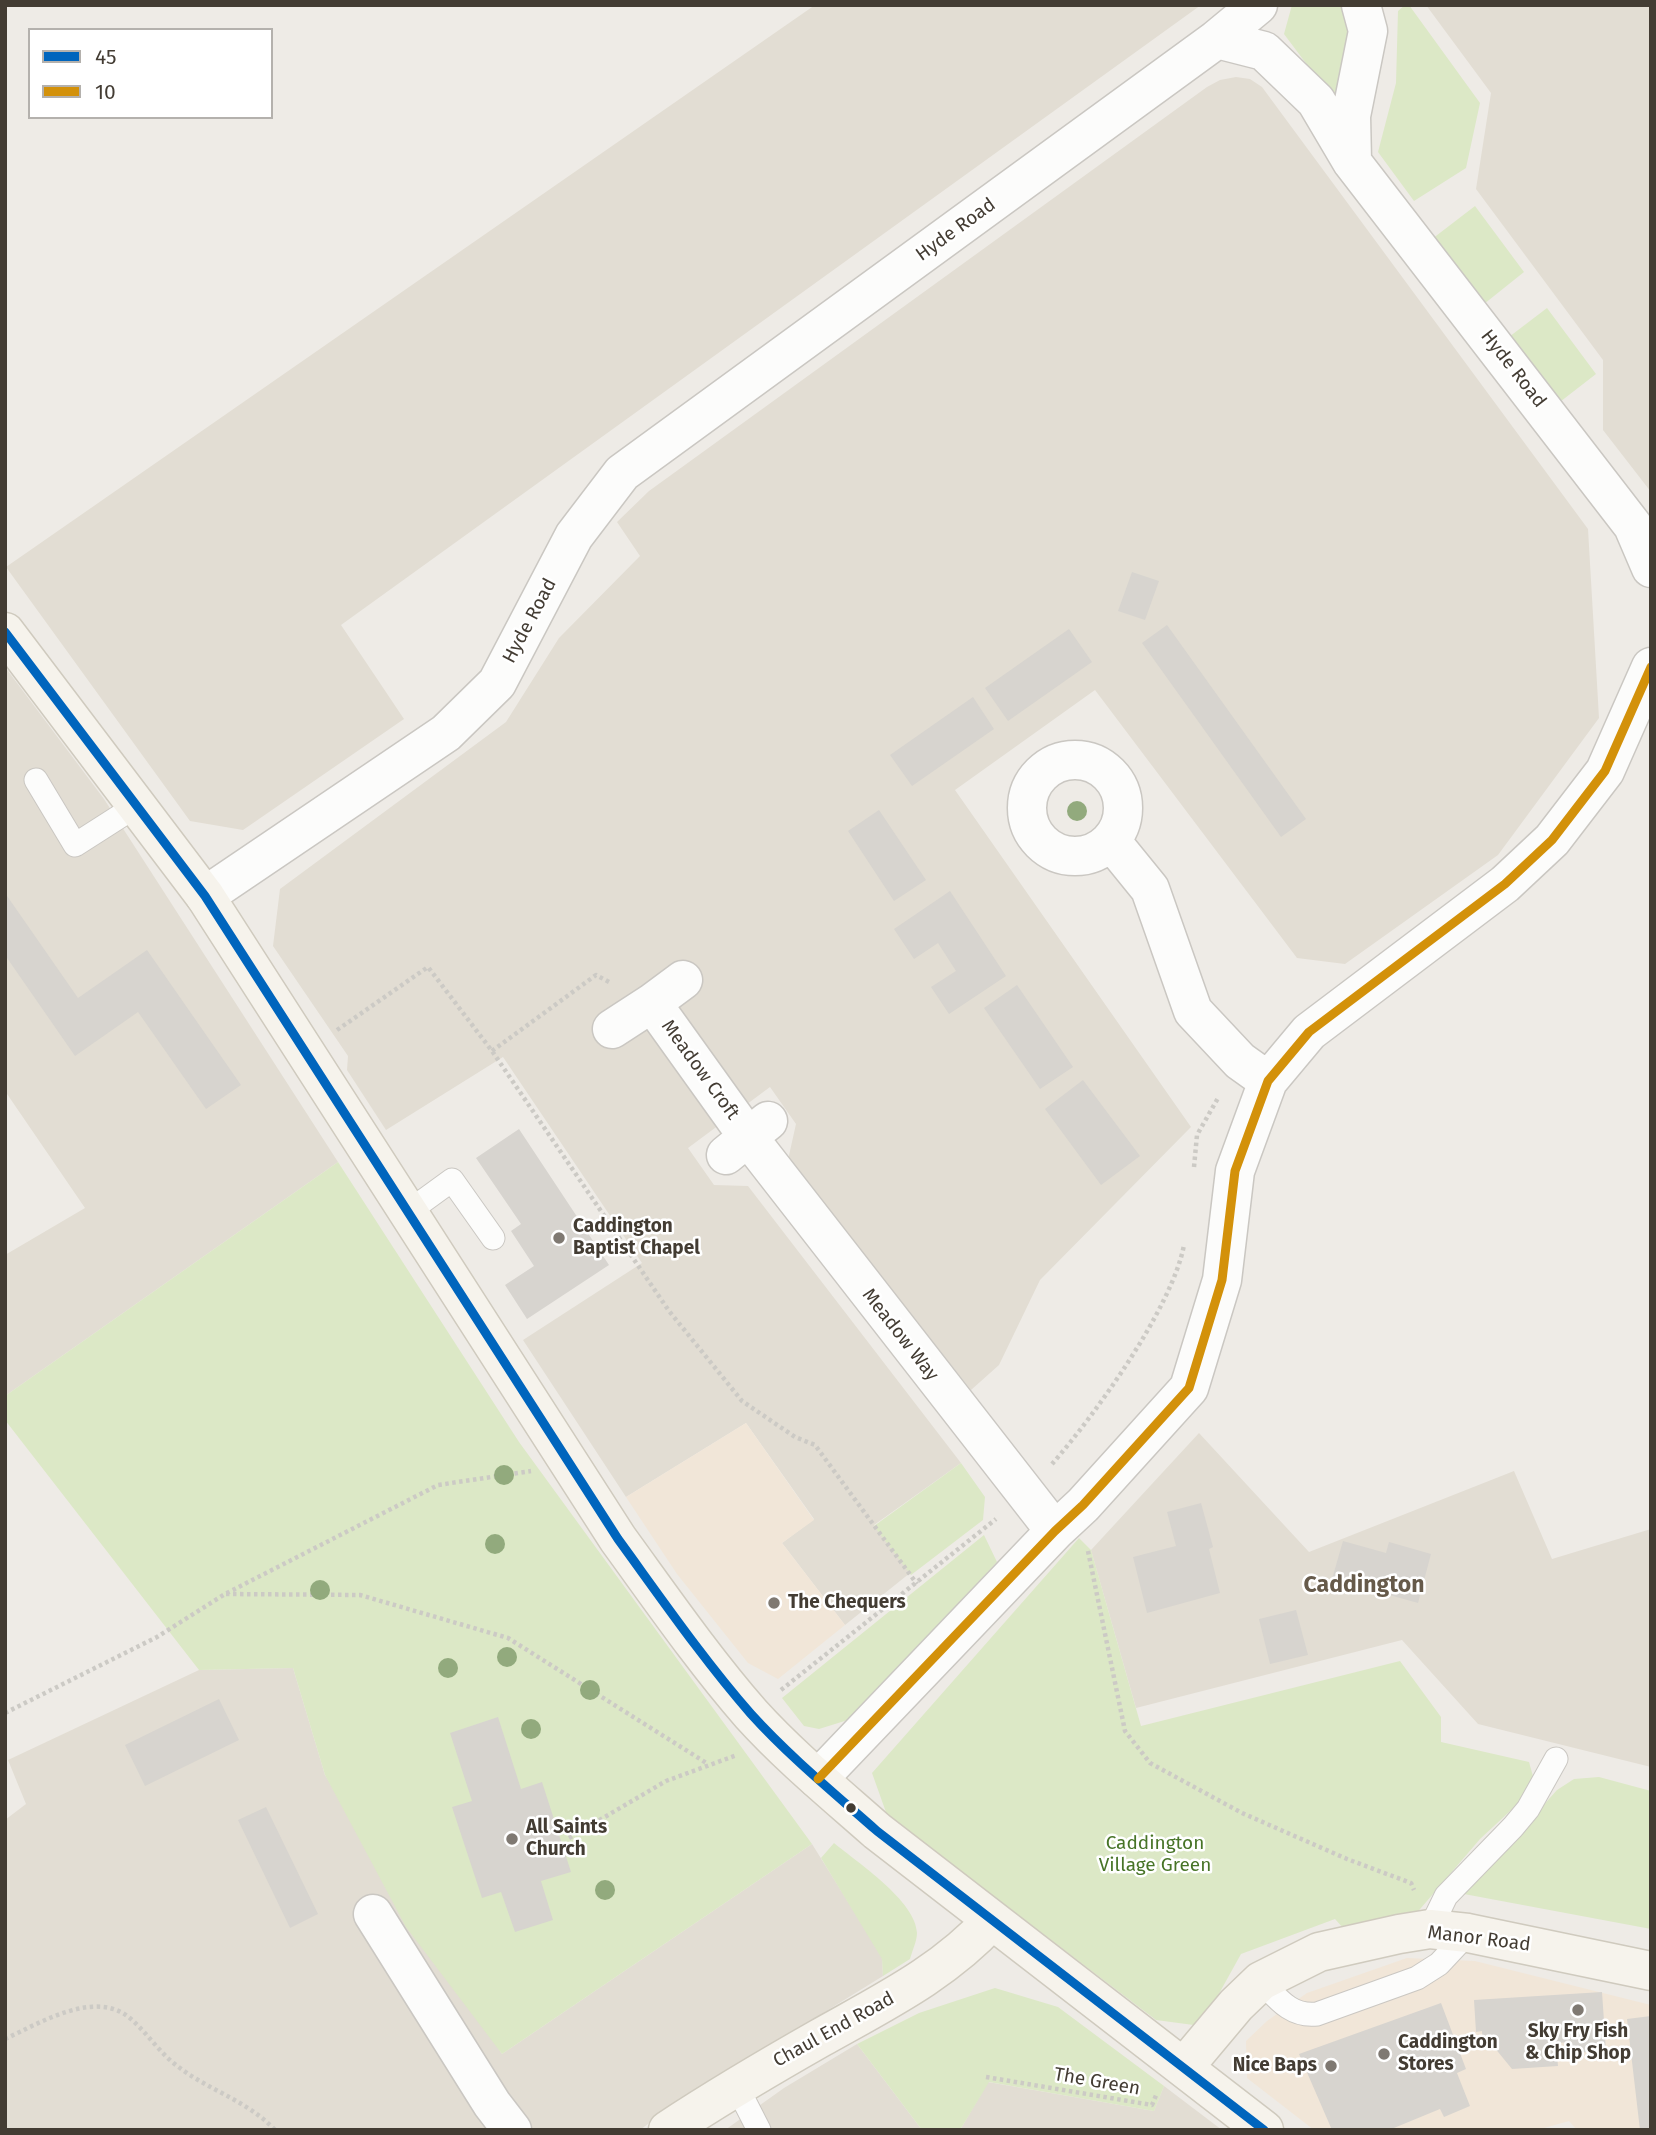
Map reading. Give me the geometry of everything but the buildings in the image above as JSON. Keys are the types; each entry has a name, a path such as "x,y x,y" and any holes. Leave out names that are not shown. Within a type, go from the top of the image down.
{"street":[{"path":"1217,39 1258,5"},
{"path":"1352,162 1351,116 1368,32 1361,5"},
{"name":"Hyde Road","path":"205,896 446,733 497,683 574,536 622,473 1217,39 1264,51 1316,101 1352,162 1633,526 1651,568"},
{"path":"5,632 205,896 562,1455 690,1638 762,1725 877,1831 1177,2062 1231,2118 1264,2130"},
{"path":"818,1779 1083,1505 1189,1388 1222,1280 1235,1171 1254,1071 1505,884 1552,840 1605,771 1651,667"},
{"path":"1111,841 1150,889 1193,1011 1254,1071"},
{"name":"Meadow Croft","path":"611,1029 683,980"},
{"name":"Meadow Croft","path":"652,1003 747,1138"},
{"name":"Meadow Way","path":"747,1138 1024,1496 1055,1531"},
{"path":"373,1914 492,2104 512,2130"},
{"name":"Chaul End Road","path":"668,2130 736,2085 918,1983 966,1949 992,1920"},
{"name":"Manor Road","path":"1177,2062 1261,1981 1319,1952 1430,1929 1468,1933 1651,1971"}],"lane":[{"path":"36,780 75,845 136,806"},
{"path":"408,1212 452,1180 493,1238"},
{"path":"1430,1929 1446,1896 1513,1828 1528,1809 1556,1759"},
{"path":"1261,1981 1286,2007 1303,2015 1317,2014 1416,1978 1439,1964 1468,1933"},
{"path":"736,2085 759,2130"}],"path":[{"path":"304,1052 428,967 492,1051 669,1311 742,1401 795,1437 815,1446 917,1584"},
{"path":"492,1051 596,975 652,1003"},
{"path":"1193,1177 1197,1135 1254,1071"},
{"path":"569,1838 666,1781 734,1757 762,1725 917,1584 1024,1496 1065,1449 1115,1382 1160,1305 1184,1249 1185,1237"},
{"path":"5,1713 157,1637 225,1594 438,1485 530,1472 562,1455"},
{"path":"1083,1505 1089,1559 1125,1731 1150,1763 1242,1813 1347,1859 1411,1883 1430,1929"},
{"path":"225,1594 360,1595 508,1638 708,1764"},
{"path":"5,2039 65,2013 99,2005 115,2008 129,2017 176,2065 259,2113 275,2130"},
{"name":"The Green","path":"986,2077 1152,2105 1177,2062"}],"shaded area":[{"path":"815,5 1201,5 341,625 404,719 243,830 190,821 6,567"},
{"path":"1426,5 1651,5 1651,492 1603,430 1603,360 1476,189 1491,93"},
{"path":"1236,77 1250,79 1262,87 1588,529 1599,718 1498,855 1345,964 1297,958 1095,690 955,790 1191,1127 1040,1280 999,1365 971,1390 788,1160 796,1124 770,1087 688,1148 714,1185 748,1186 961,1463 874,1525 910,1573 845,1625 782,1543 814,1519 746,1423 626,1497 523,1340 642,1263 503,1057 386,1130 347,1070 348,1056 273,946 280,889 506,722 559,638 640,556 617,522 649,491 1207,87 1220,80"},
{"path":"5,667 104,799 338,1162 5,1396 5,1255 85,1208 5,1091"},
{"path":"746,1423 814,1520 782,1543 845,1625 778,1679 748,1663 677,1574 626,1497"},
{"path":"1199,1433 1309,1552 1514,1471 1552,1559 1651,1529 1651,1767 1478,1724 1402,1640 1136,1708 1091,1550"},
{"path":"293,1668 325,1775 502,2054 812,1844 882,1956 883,1976 669,2108 640,2130 5,2130 5,1820 26,1804 8,1760 199,1670"},
{"path":"1407,1958 1475,1961 1651,2005 1651,2130 1577,2130 1569,2121 1537,2130 1314,2130 1247,2078 1246,2041 1267,2021 1307,1993"},
{"path":"857,2044 922,2130 725,2130 784,2088"},
{"path":"988,2082 1154,2111 1164,2086 1222,2130 960,2130"}],"green space":[{"path":"1292,5 1345,5 1361,30 1335,102 1284,34"},
{"path":"1409,5 1480,103 1466,168 1414,201 1378,152 1396,83 1398,11"},
{"path":"1475,206 1524,272 1484,304 1432,239"},
{"path":"1547,308 1596,374 1556,405 1505,340"},
{"path":"338,1162 519,1442 812,1844 502,2054 406,1927 325,1775 293,1668 199,1670 5,1420 5,1396"},
{"path":"961,1463 985,1497 983,1520 911,1575 874,1526"},
{"path":"984,1535 997,1562 851,1719 819,1729 804,1726 782,1698"},
{"name":"Caddington Village Green","path":"1079,1538 1091,1550 1141,1726 1400,1661 1441,1717 1441,1742 1529,1762 1534,1780 1522,1800 1480,1839 1409,1922 1353,1939 1335,1919 1241,1954 1201,2026 1156,2020 887,1815 872,1773"},
{"path":"1599,1777 1651,1791 1651,1929 1464,1894 1557,1790 1574,1779"},
{"path":"834,1843 897,1896 914,1921 917,1936 910,1959 883,1976 882,1959 821,1858"},
{"path":"995,1988 1058,2007 1164,2086 1154,2111 989,2082 960,2130 922,2130 857,2044 919,2013"}],"transit line":[{"name":"45","path":"5,632 205,896 618,1539 733,1693 781,1745 877,1831 1264,2130"},
{"name":"10","path":"818,1779 1083,1505 1189,1388 1222,1280 1235,1171 1268,1081 1309,1032 1505,884 1552,840 1605,771 1651,667"}],"place":[{"name":"Caddington Baptist Chapel","path":"559,1238"},
{"name":"The Chequers","path":"774,1603"},
{"name":"All Saints Church","path":"512,1839"},
{"name":"Sky Fry Fish & Chip Shop","path":"1578,2010"},
{"name":"Caddington Stores","path":"1384,2054"},
{"name":"Nice Baps","path":"1331,2066"}],"district":[{"name":"Caddington","path":"1364,1586"}]}
